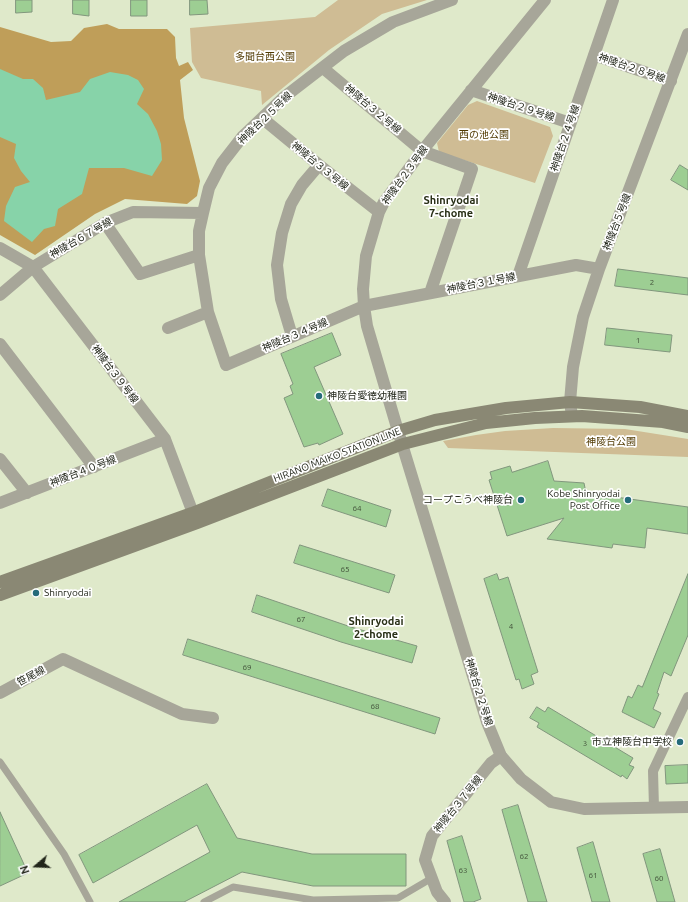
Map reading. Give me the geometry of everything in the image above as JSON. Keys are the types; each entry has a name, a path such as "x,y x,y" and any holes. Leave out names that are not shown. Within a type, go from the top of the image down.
{"main road":[{"name":"HIRANO MAIKO STATION LINE","path":"0,595 194,518 398,431 434,420 499,409 570,402 640,407 688,416"},
{"name":"HIRANO MAIKO STATION LINE","path":"0,582 194,518 403,444 486,423 572,416 663,422 688,427"}],"street":[{"name":"神陵台２５号線","path":"226,365 208,312 199,255 199,231 209,188 222,163 243,136 283,98 344,51 392,22 452,0"},
{"name":"神陵台２３号線","path":"398,431 366,326 364,306 363,289 366,256 380,212 384,202 422,151 545,0"},
{"name":"神陵台２４号線","path":"518,276 613,0"},
{"name":"神陵台５号線","path":"572,416 570,402 574,367 583,317 599,270 688,34"},
{"name":"神陵台２８号線","path":"594,55 671,81"},
{"name":"神陵台３２号線","path":"323,68 422,151"},
{"name":"神陵台２９号線","path":"472,90 570,123"},
{"name":"神陵台３３号線","path":"262,118 319,165 380,212"},
{"path":"422,151 472,169 430,293"},
{"path":"292,336 281,299 277,265 282,233 291,204 302,185 319,165"},
{"name":"神陵台６７号線","path":"0,294 33,267 105,223 133,212 203,213"},
{"path":"105,223 140,274 199,255"},
{"name":"神陵台３９号線","path":"0,248 33,267 165,439 194,518"},
{"name":"神陵台３１号線","path":"364,306 576,265 599,270"},
{"name":"神陵台３４号線","path":"226,365 364,306"},
{"path":"168,328 208,312"},
{"path":"0,344 94,467"},
{"name":"神陵台２２号線","path":"398,431 487,722 501,756 520,779 551,802 584,810 688,807"},
{"name":"神陵台４０号線","path":"0,503 165,439"},
{"path":"0,459 27,493"},
{"name":"笹尾線","path":"0,693 63,659 182,714 213,718"},
{"path":"654,808 653,771 688,697"},
{"name":"神陵台３７号線","path":"444,902 437,892 425,860 432,836 491,762 501,756"}],"lane":[{"path":"0,762 64,854 90,902"},
{"path":"204,902 233,887 313,900 398,898 432,878"}],"green space":[{"name":"多聞台西公園","path":"338,0 427,0 382,14 329,50 262,105 261,91 201,78 192,62 190,28 315,17"},
{"name":"西の池公園","path":"477,101 550,127 553,136 535,183 439,152 437,143 468,105"},
{"name":"神陵台公園","path":"553,428 625,429 688,439 688,457 448,448 443,441 505,431"}],"shaded area":[{"path":"107,24 119,29 167,29 175,37 176,58 179,66 188,62 193,70 180,80 184,118 200,181 197,196 187,204 125,199 95,214 35,255 0,235 0,27 51,42 71,41 84,28"},
{"path":"0,69 23,79 33,79 43,88 46,100 80,92 90,79 110,72 128,75 138,80 144,89 137,104 148,114 157,131 161,144 162,160 152,176 124,168 89,168 82,194 58,209 55,226 44,229 32,242 4,221 6,206 15,187 30,182 21,171 14,158 16,144 0,137"}],"building":[{"path":"16,0 32,0 32,12 16,13"},
{"path":"73,0 89,0 89,16 73,14"},
{"path":"131,0 147,0 147,16 131,16"},
{"path":"190,0 207,0 208,14 190,15"},
{"path":"680,165 688,170 688,190 671,180"},
{"path":"618,269 688,278 688,295 615,286"},
{"path":"607,328 672,335 670,352 605,345"},
{"path":"332,333 341,355 314,367 343,434 319,445 318,443 304,447 284,398 293,394 290,386 293,384 281,354"},
{"path":"548,461 554,481 584,483 586,493 688,507 688,534 647,528 645,548 613,544 612,548 547,539 564,518 507,536 489,480 492,479 490,472 510,466 512,472"},
{"path":"328,489 391,510 386,527 322,506"},
{"path":"300,545 395,575 389,593 294,563"},
{"path":"497,574 499,580 508,577 538,672 531,675 534,684 522,689 519,679 516,680 484,579"},
{"path":"688,574 688,635 671,676 664,672 657,693 659,694 653,709 661,713 654,728 622,712 628,696 632,698 638,685 642,687"},
{"path":"257,595 351,627 417,646 412,663 341,642 252,612"},
{"path":"188,639 440,718 435,734 183,655"},
{"path":"537,707 545,712 548,707 633,758 629,765 634,767 627,779 622,775 621,777 537,727 539,723 530,718"},
{"path":"688,765 688,783 666,784 665,766"},
{"path":"207,784 237,838 312,854 406,854 406,886 313,886 242,872 184,902 119,902 210,852 197,825 93,883 79,855"},
{"path":"518,805 547,902 528,902 502,810"},
{"path":"0,812 28,873 0,886"},
{"path":"462,836 481,899 473,902 464,902 447,841"},
{"path":"593,842 610,902 592,902 577,848"},
{"path":"660,849 675,902 657,902 643,854"}],"place":[{"name":"神陵台愛徳幼稚園","path":"319,396"},
{"name":"コープこうべ神陵台","path":"521,500"},
{"name":"Kobe Shinryodai Post Office","path":"628,500"},
{"name":"Shinryodai","path":"36,593"},
{"name":"市立神陵台中学校","path":"680,742"}],"district":[{"name":"Shinryodai 7-chome","path":"451,206"},
{"name":"Shinryodai 2-chome","path":"376,627"}]}
